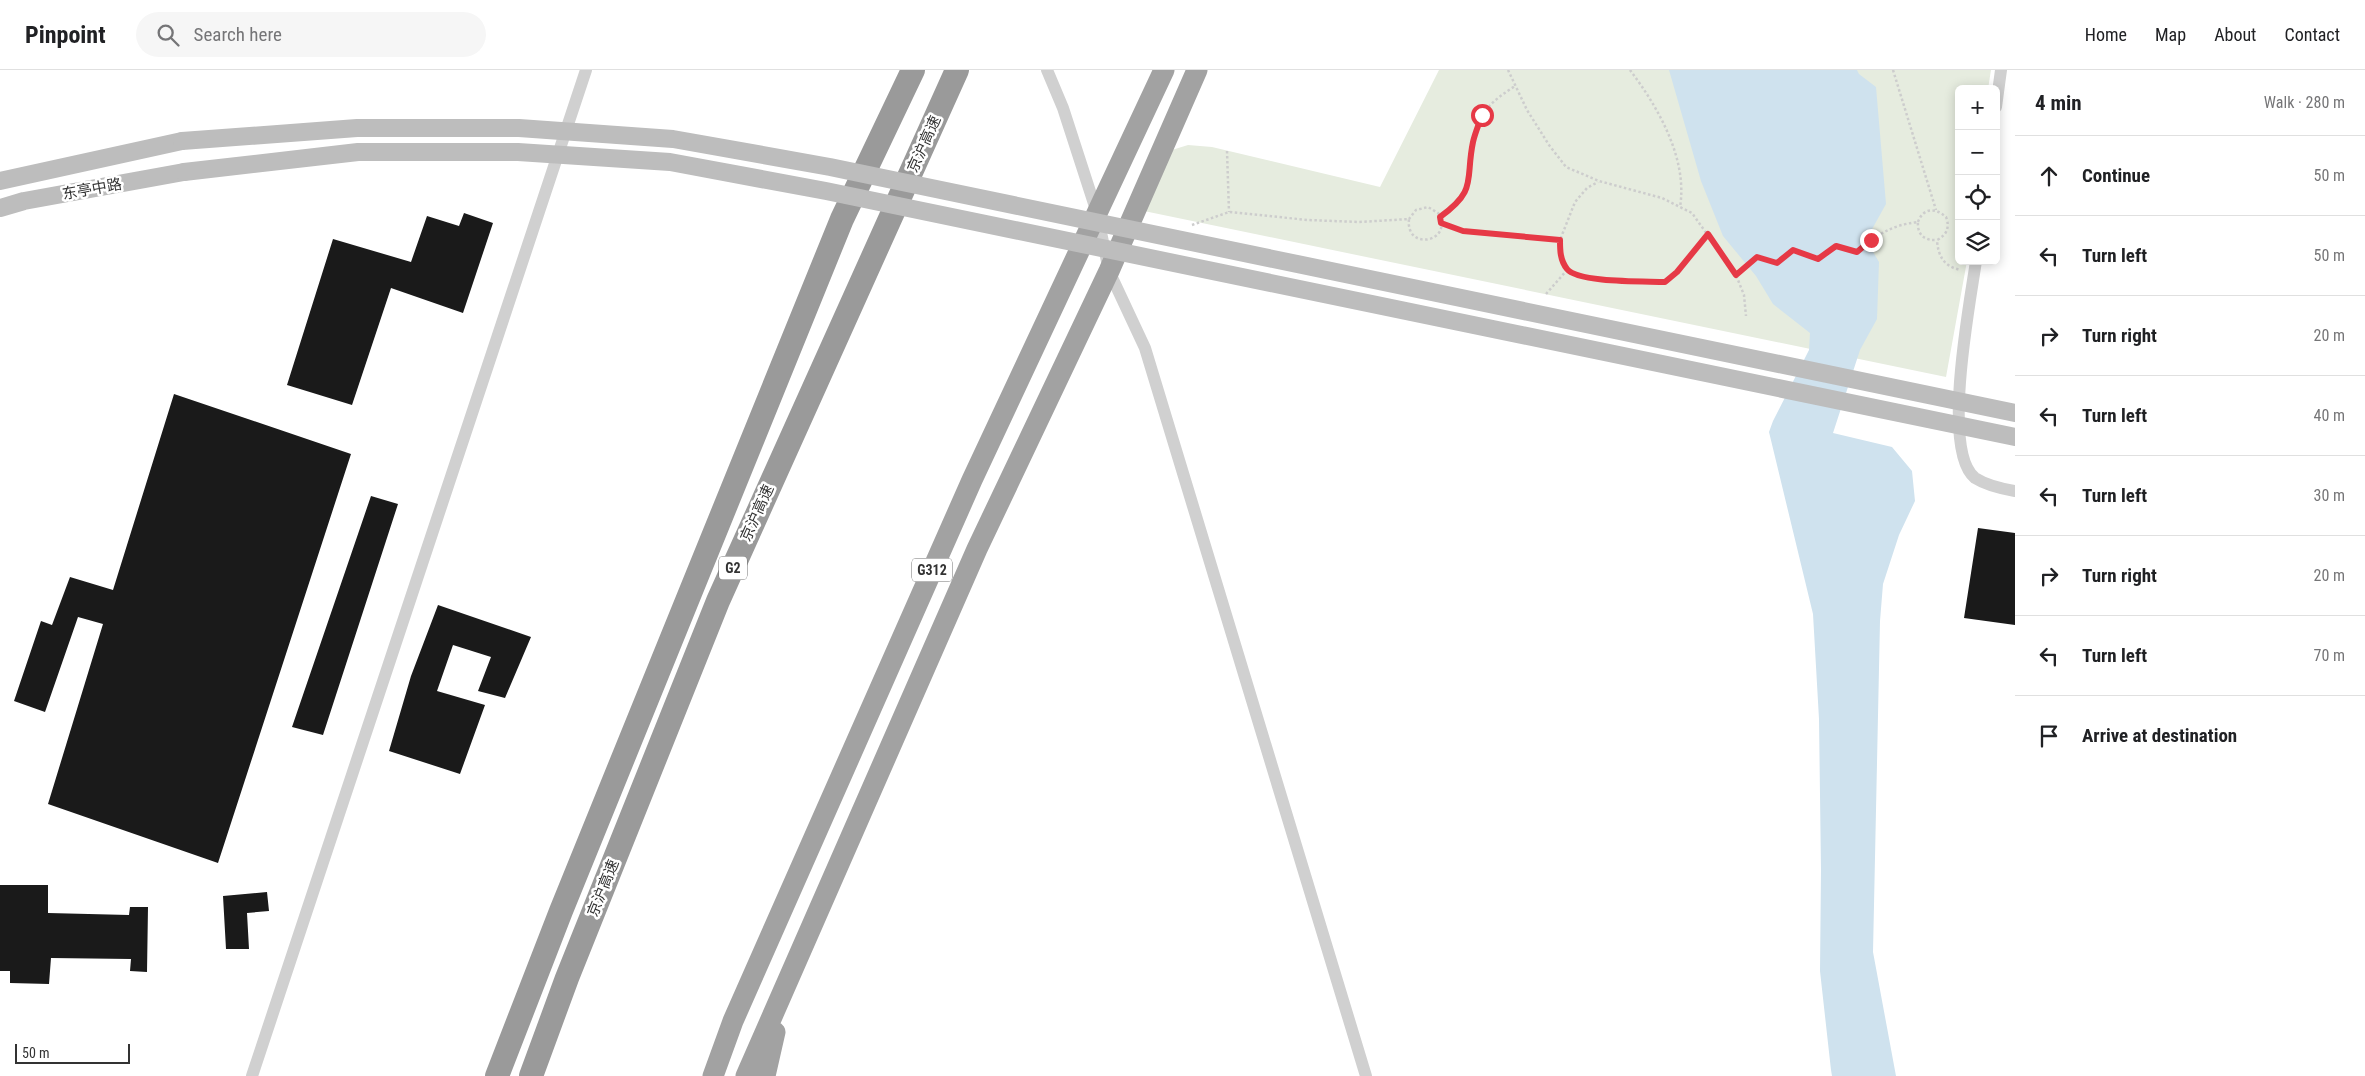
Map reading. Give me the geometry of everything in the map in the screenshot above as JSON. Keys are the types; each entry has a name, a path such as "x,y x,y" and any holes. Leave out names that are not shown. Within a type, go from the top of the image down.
{"highway":[{"name":"京沪高速","path":"497,1076 561,911 842,219 913,70"},
{"name":"京沪高速","path":"531,1076 567,978 718,600 957,70"},
{"name":"G312","path":"712,1076 737,1012 972,480 1164,70"},
{"name":"G312","path":"746,1076 977,549 1109,271 1197,70"},
{"path":"765,1076 788,978"}],"main road":[{"name":"东亭中路","path":"0,181 182,141 357,128 519,128 673,139 830,168 2015,413"},
{"name":"东亭中路","path":"0,208 24,201 184,172 358,152 518,152 670,162 826,191 2015,437"}],"street":[{"path":"252,1076 586,70"},
{"path":"1047,70 1063,108 1098,213 1109,271 1145,348 1366,1076"},
{"path":"1999,85 2001,70"},
{"path":"1975,266 1960,376 1958,431 1964,461 1975,477 2001,488 2015,491"}],"path":[{"path":"1508,70 1515,86 1549,145 1566,167 1599,181 1662,198 1692,213 1736,275 1744,296 1746,316"},
{"path":"1630,70 1645,90 1673,149 1681,173 1680,207"},
{"path":"1893,70 1936,210 1946,217 1948,227 1942,237 1937,240 1931,240 1923,237 1918,228 1918,222 1925,212 1936,210"},
{"path":"1440,217 1456,206 1467,188 1473,143 1482,115 1495,100 1515,86"},
{"path":"1227,151 1229,212"},
{"path":"1599,181 1587,188 1575,202 1560,240 1560,255 1568,270 1576,275 1592,278 1665,282 1677,272 1708,234"},
{"path":"1422,207 1433,209 1440,217 1440,229 1435,237 1424,240 1414,236 1410,230 1409,219 1416,210 1422,207"},
{"path":"1188,227 1229,212 1308,220 1359,222 1409,219"},
{"path":"1736,275 1757,257 1777,263 1793,250 1818,259 1836,246 1857,252 1871,240 1898,224 1918,222"},
{"path":"1441,223 1463,231 1560,240"},
{"path":"1937,240 1938,251 1942,261 1952,268 1975,266"},
{"path":"1546,294 1568,270"}],"shaded area":[{"path":"1439,70 1991,70 1989,85 1955,85 1955,265 1966,265 1946,377 1144,211 1172,150 1188,145 1212,147 1380,187"}],"water":[{"path":"1669,70 1857,70 1859,74 1876,87 1886,204 1866,240 1879,262 1877,319 1860,350 1833,433 1892,447 1912,471 1915,501 1899,535 1883,584 1880,621 1873,952 1896,1076 1832,1076 1831,1070 1820,971 1819,719 1813,614 1769,432 1809,350 1810,333 1773,304 1756,276 1723,236 1701,181"}],"building":[{"path":"464,213 493,223 463,313 391,288 352,405 287,385 333,239 411,262 427,216 459,226"},
{"path":"174,394 351,454 218,863 48,804 103,624 78,617 45,712 14,701 41,621 52,625 70,577 113,590"},
{"path":"371,496 398,504 323,735 292,727"},
{"path":"1978,528 2015,533 2015,625 1964,618"},
{"path":"438,605 531,637 505,698 478,691 491,657 453,645 437,691 485,705 460,774 389,751 411,676"},
{"path":"0,885 48,885 48,913 129,915 130,907 148,907 147,972 130,971 131,959 51,958 49,984 10,983 10,971 0,971"},
{"path":"267,892 269,911 247,913 249,949 226,949 223,896"}],"route":[{"path":"1482,115 1473,143 1467,188 1456,206 1440,217 1441,223 1463,231 1560,240 1560,255 1568,270 1576,275 1592,278 1665,282 1677,272 1708,234 1736,275 1757,257 1777,263 1793,250 1818,259 1836,246 1857,252 1871,240"}]}
